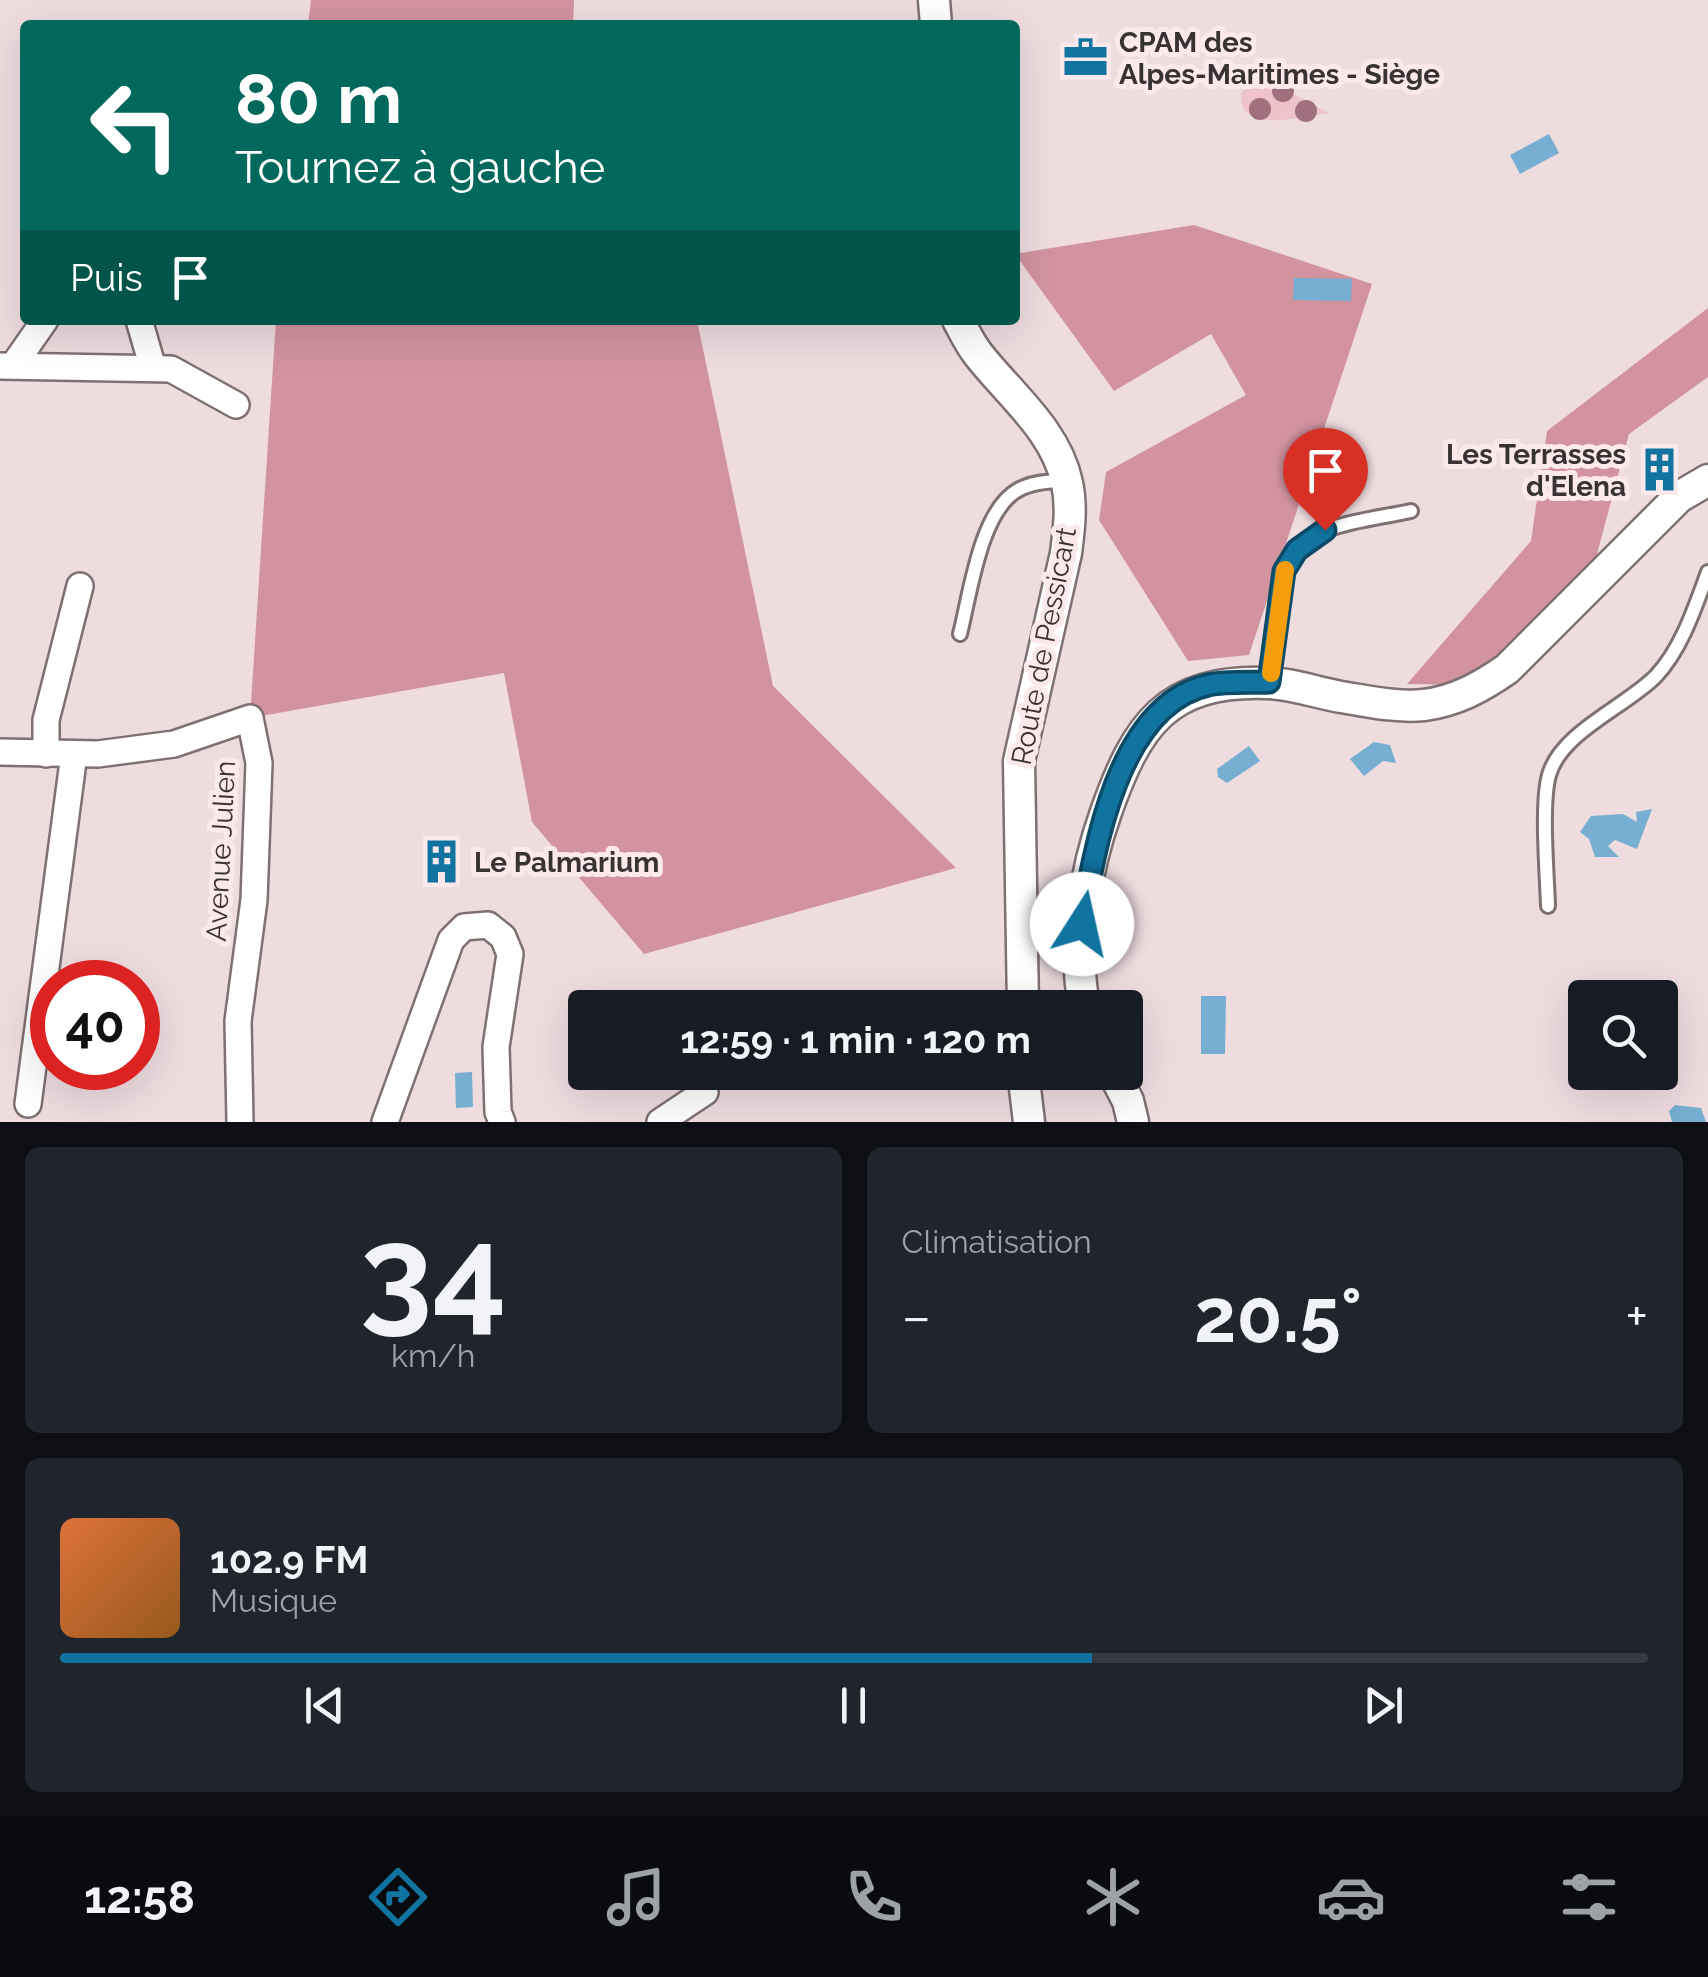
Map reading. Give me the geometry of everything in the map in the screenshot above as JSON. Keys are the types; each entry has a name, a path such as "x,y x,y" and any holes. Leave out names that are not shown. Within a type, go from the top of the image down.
{"street":[{"path":"6,366 41,325"},
{"path":"140,325 153,368"},
{"name":"Route de Pessicart","path":"961,325 974,351 1042,429 1067,481 1070,518 1066,553 1019,762 1024,990"},
{"path":"6,366 171,368 236,405"},
{"path":"1082,990 1078,962 1082,924 1101,826 1124,763 1139,737 1181,696 1208,686 1269,682 1382,704 1422,706 1452,700 1480,688 1507,669 1679,497 1708,480"},
{"path":"46,754 46,720 80,586"},
{"name":"Avenue Julien","path":"0,752 74,754 174,744 250,718 259,763 254,900 238,1021 240,1122"},
{"path":"28,1104 74,754"},
{"path":"385,1122 451,940 464,927 488,925 503,938 510,954 496,1047 498,1112 502,1122"},
{"path":"1025,1090 1029,1122"},
{"path":"1122,1090 1134,1122"},
{"path":"660,1122 705,1092"}],"lane":[{"path":"960,634 987,530 1004,502 1020,488 1067,481"},
{"path":"1269,682 1284,571 1297,550 1325,530 1411,511"},
{"path":"1548,906 1549,774 1574,740 1656,676 1678,643 1708,572"}],"shaded area":[{"path":"311,0 574,0 573,20 309,20"},
{"path":"1264,80 1329,113 1274,120 1249,115 1241,93 1251,82"},
{"path":"1194,225 1372,284 1249,655 1188,661 1099,520 1106,472 1246,395 1211,334 1114,391 1020,261 1020,253"},
{"path":"1708,308 1708,377 1629,434 1593,569 1474,685 1407,684 1531,541 1547,431"},
{"path":"276,325 698,325 773,686 956,868 644,954 532,822 504,673 250,718"}],"water":[{"path":"1549,134 1559,153 1520,174 1510,155"},
{"path":"1294,278 1352,279 1351,301 1293,300"},
{"path":"1374,742 1390,745 1396,763 1383,761 1364,776 1350,759"},
{"path":"1249,746 1260,761 1227,783 1218,777 1217,769"},
{"path":"1652,809 1637,849 1615,840 1608,846 1619,857 1595,857 1589,839 1580,832 1591,816 1623,814 1637,822 1636,812"},
{"path":"1201,996 1226,996 1225,1054 1201,1054"},
{"path":"472,1072 473,1107 456,1108 455,1073"},
{"path":"1675,1105 1701,1108 1706,1122 1672,1122 1669,1111"}],"slow traffic":[{"path":"1271,673 1285,570"}],"place":[{"name":"CPAM des Alpes-Maritimes - Siège","path":"1086,58"},
{"name":"Les Terrasses d'Elena","path":"1659,470"},
{"name":"Le Palmarium","path":"441,862"}],"route":[{"path":"1082,924 1101,826 1124,763 1139,737 1181,696 1208,686 1269,682 1284,571 1297,550 1325,530"}]}
